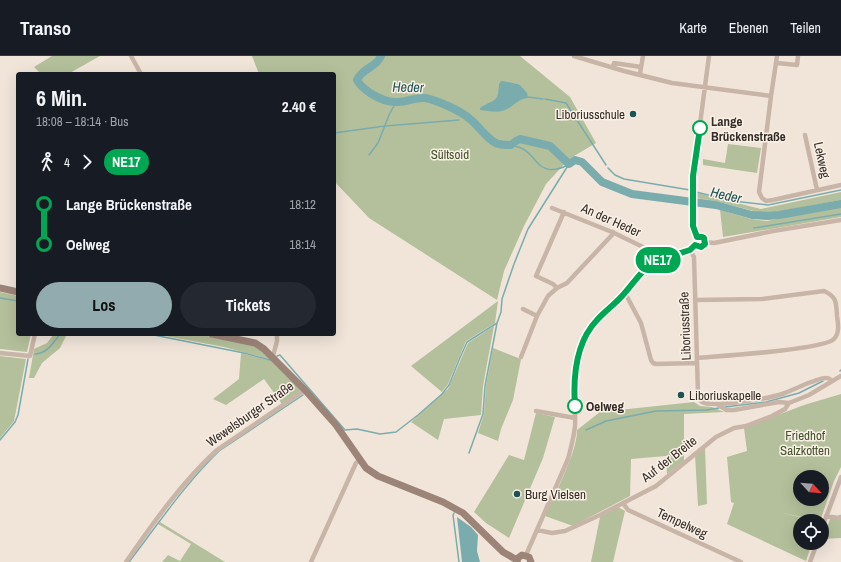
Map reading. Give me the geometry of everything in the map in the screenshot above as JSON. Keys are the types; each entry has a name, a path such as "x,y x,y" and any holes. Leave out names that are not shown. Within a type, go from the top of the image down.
{"main road":[{"path":"0,288 16,292"},
{"path":"222,336 255,343 272,356 305,390"},
{"name":"Wewelsburger Straße","path":"305,390 336,425 366,468 378,476 442,502 463,513 503,552 517,561"},
{"path":"517,561 519,556 526,555 530,558 531,562"}],"street":[{"path":"130,56 139,72"},
{"path":"574,56 613,68 672,83 771,96"},
{"path":"640,74 643,56"},
{"path":"526,555 568,458 572,443 575,418 574,386 577,362 582,343 597,320 625,293 645,268 655,261 690,250 695,245 694,240 697,237 693,226 693,176 706,88 709,56"},
{"path":"777,56 760,192 762,198 766,201 841,185"},
{"path":"777,63 797,65 798,56"},
{"path":"613,68 614,63 641,67"},
{"name":"Lekweg","path":"805,135 817,190"},
{"name":"An der Heder","path":"552,208 613,232 643,247 649,252 655,261"},
{"path":"557,288 553,284 536,276 564,212"},
{"path":"705,242 714,243 773,231 841,220"},
{"path":"522,357 537,316 548,296 557,288 567,283 612,235 613,232"},
{"path":"697,237 703,237 705,242"},
{"path":"695,245 701,247 705,242"},
{"name":"Liboriusstraße","path":"690,250 694,257 698,394 700,401 703,403 718,405"},
{"path":"625,293 641,323 651,360 656,364 697,361 827,344 835,339 838,332 836,300 831,294 824,291 762,299 696,300"},
{"path":"523,309 537,316"},
{"path":"0,353 30,356 35,336"},
{"path":"272,356 277,341 277,336"},
{"path":"718,405 726,410 740,410 780,402 789,403 809,395 841,376"},
{"path":"718,405 780,395 817,380 826,378 832,381"},
{"name":"Wewelsburger Straße","path":"126,562 174,497 209,457 305,390"},
{"name":"Auf der Breite","path":"537,530 552,533 565,531 623,503 656,486 716,437 734,428 746,426 772,416 785,409 789,403"},
{"path":"536,411 575,418"},
{"path":"311,562 356,464 360,460"},
{"path":"827,514 841,477"},
{"name":"Tempelweg","path":"623,503 628,510 738,561"},
{"path":"829,516 841,517"},
{"path":"810,562 814,550"}],"green space":[{"path":"52,56 100,56 72,72 39,72 34,67"},
{"name":"Sültsoid","path":"252,56 520,56 570,97 596,143 569,159 546,184 524,226 504,271 497,300 369,218 336,183 336,72 258,72"},
{"path":"728,144 761,148 757,173 703,165 703,159 725,163"},
{"path":"841,192 841,200 765,214 716,201 697,198 697,193 761,209"},
{"path":"841,206 841,217 723,237 720,210 751,219 767,221"},
{"path":"0,292 16,296 16,336 31,336 27,352 0,349"},
{"path":"498,301 495,323 466,341 448,384 442,392 411,366"},
{"path":"494,326 483,386 481,415 444,419 438,440 411,422 448,389 468,343"},
{"path":"52,336 66,336 60,348 42,363 34,378 29,378 34,349 47,343"},
{"path":"166,336 208,336 252,345 265,352 271,358 269,359 224,347"},
{"path":"493,348 521,359 513,400 501,429 498,441 478,433 484,414 486,386"},
{"path":"241,353 273,360 300,388 300,391 282,404 264,379 226,405 213,399 239,379"},
{"path":"0,356 26,359 14,421 0,438"},
{"name":"Friedhof Salzkotten","path":"841,394 841,467 829,495 829,470 793,470 793,506 825,506 822,514 793,514 793,515 778,512 793,515 793,550 810,550 806,561 727,524 734,503 731,502 727,457 747,451 744,428 804,405"},
{"path":"694,402 700,406 712,407 724,412 684,414 684,461 667,474 666,456 631,459 630,496 573,526 545,516 570,461 574,449 577,430 600,412"},
{"path":"536,413 555,417 543,458 509,538 486,523 474,512 509,455 524,460"},
{"path":"705,448 707,504 698,506 695,455"},
{"path":"618,507 625,511 613,562 591,562 600,517"},
{"path":"830,519 841,519 841,538 829,539"},
{"path":"160,522 225,562 162,562 168,555 180,561 191,544 158,524"}],"water":[{"path":"501,81 520,85 527,93 528,98 502,111 495,112 480,110 480,108 497,98 499,84"},
{"path":"457,517 471,527 478,535 477,551 480,562 462,562"}],"waterway":[{"name":"Heder","path":"381,56 379,60 362,73 357,80 363,87 376,97 394,102 425,98 442,103 466,116 495,143 511,145 520,139 550,146 569,164 575,160 582,162 602,182 632,194 716,205 752,215 768,216 841,204"},
{"path":"528,97 543,99"},
{"path":"545,99 566,103 606,165"},
{"path":"369,155 378,143 396,102"},
{"path":"336,133 385,126 459,120"},
{"name":"Heder","path":"511,145 526,151 544,168 554,169 562,168 568,165"},
{"path":"277,356 280,355 345,430 357,429 380,434 396,432 442,394 449,385 467,342 497,323 501,312 502,299 528,229 569,164"},
{"path":"608,168 615,175 624,179 690,190"},
{"path":"696,192 733,201 768,205 841,190"},
{"path":"754,228 841,214"},
{"path":"0,298 16,301"},
{"path":"469,453 483,414 485,386 497,323"},
{"path":"35,354 47,350 59,336"},
{"path":"159,336 244,353 270,360"},
{"path":"0,440 15,422 18,415 28,359"},
{"path":"725,407 766,402 799,393 823,381"},
{"path":"129,562 183,491 219,451 303,395"},
{"path":"586,430 606,421 656,411 706,410 719,408"},
{"path":"454,513 459,562"}],"bus line":[{"name":"NE17","path":"575,406 574,386 577,362 582,343 597,320 618,301 650,264 690,250 695,245 701,247 705,244 704,238 700,236 697,237 693,226 693,176 700,128"}],"place":[{"name":"Liboriusschule","path":"633,114"},
{"name":"Lange Brückenstraße","path":"700,128"},
{"name":"Liboriuskapelle","path":"681,395"},
{"name":"Oelweg","path":"575,406"},
{"name":"Burg Vielsen","path":"517,494"}]}
